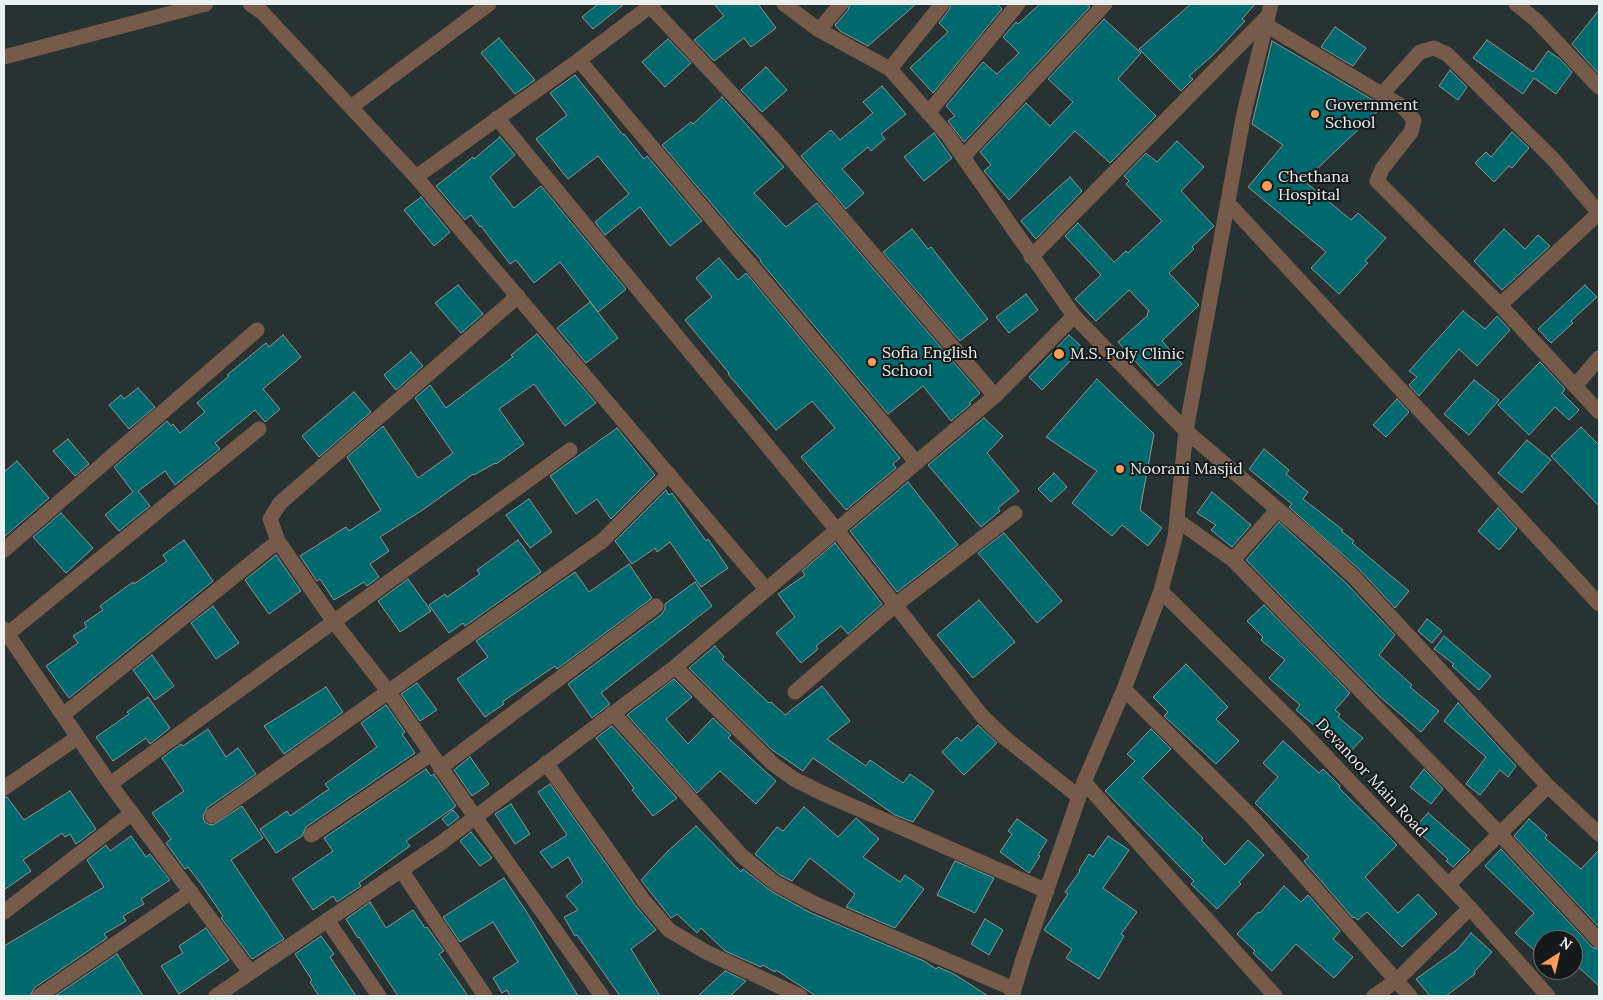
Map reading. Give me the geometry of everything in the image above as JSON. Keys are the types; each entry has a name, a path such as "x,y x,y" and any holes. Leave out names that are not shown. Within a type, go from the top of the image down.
{"street":[{"path":"4,57 206,4"},
{"path":"250,4 262,12 416,177 766,589"},
{"path":"351,107 489,4"},
{"path":"784,4 820,30 890,68 947,134 1074,316 1186,431 1353,576 1548,786 1599,834"},
{"path":"820,30 841,4"},
{"path":"890,68 942,4"},
{"path":"928,113 1018,4"},
{"path":"963,158 1105,4"},
{"path":"1516,4 1536,20 1599,87"},
{"path":"416,177 652,5 774,139 995,396"},
{"path":"1032,257 1268,15"},
{"path":"1268,15 1403,107 1414,120 1411,132 1382,169 1377,181 1500,305 1599,412"},
{"path":"613,713 742,856 775,883 815,904 1013,992 1084,782 1124,689 1161,591 1175,537 1186,431 1244,113 1268,15"},
{"path":"1382,94 1420,52 1434,48 1447,54 1554,160 1599,213 1500,305"},
{"path":"579,60 916,462"},
{"path":"497,118 836,530 982,716 1005,738 1079,797"},
{"path":"1228,203 1599,604"},
{"path":"518,296 280,503 270,519 278,541 334,622 388,691 440,768 602,996"},
{"path":"216,996 234,991 250,972 441,843 675,667 995,396 1074,316"},
{"path":"4,550 257,330"},
{"path":"1575,386 1599,358"},
{"path":"250,972 110,784 5,634 259,429"},
{"path":"110,784 570,450"},
{"path":"212,816 602,541 669,474"},
{"path":"1233,560 1278,509"},
{"path":"795,692 894,606 1015,513"},
{"path":"1177,520 1233,560 1500,834 1599,941"},
{"path":"63,715 278,541"},
{"name":"Devanoor Main Road","path":"1161,591 1299,728 1470,908 1548,996"},
{"path":"440,768 656,606"},
{"path":"675,667 772,764 794,779 1047,891"},
{"path":"1124,689 1254,818 1410,996"},
{"path":"4,788 78,737"},
{"path":"311,835 431,754"},
{"path":"546,763 644,901 669,930 706,952 800,996"},
{"path":"1084,782 1274,996"},
{"path":"1448,885 1548,786"},
{"path":"4,912 132,813"},
{"path":"401,870 485,996"},
{"path":"39,996 191,892"},
{"path":"1374,996 1396,980 1470,908"},
{"path":"327,920 379,996"}],"building":[{"path":"598,4 624,4 593,29 582,17"},
{"path":"714,4 758,4 776,28 751,47 744,38 714,61 694,40 724,16"},
{"path":"850,4 916,4 868,46 840,31 835,25 848,10"},
{"path":"951,4 997,4 1002,9 933,93 910,68 948,32 939,23 949,10"},
{"path":"1040,4 1086,4 1090,7 964,142 948,121 955,116 946,106 983,62 997,74 1019,53 1003,37 1016,22 1018,24"},
{"path":"1191,4 1255,4 1242,19 1245,21 1213,55 1189,76 1193,79 1181,91 1139,49"},
{"path":"1599,10 1599,74 1572,44"},
{"path":"1104,19 1141,53 1118,79 1156,116 1110,163 1075,131 1009,200 984,171 991,165 980,152 1026,103 1050,126 1073,102 1048,79"},
{"path":"1335,27 1366,48 1353,66 1321,47"},
{"path":"499,38 535,80 515,94 481,53"},
{"path":"668,39 691,63 665,87 642,62"},
{"path":"1487,40 1533,72 1548,51 1560,59 1572,72 1556,94 1534,78 1523,94 1473,58"},
{"path":"1272,41 1383,106 1304,181 1351,220 1358,213 1386,238 1365,261 1368,263 1339,294 1311,268 1326,252 1248,187 1283,145 1252,124"},
{"path":"766,67 787,90 762,112 741,90"},
{"path":"1450,70 1467,87 1458,100 1439,86"},
{"path":"575,75 623,135 644,159 647,156 702,221 670,246 640,207 605,235 595,222 629,194 598,156 568,179 536,139 567,115 550,93"},
{"path":"882,86 906,114 881,134 885,139 871,151 868,147 842,169 864,193 846,209 801,156 831,130 840,140 873,113 863,102"},
{"path":"722,97 784,167 754,193 786,227 817,203 980,393 969,403 971,404 951,421 923,386 888,414 761,260 662,145 691,122 693,124"},
{"path":"1512,132 1529,148 1512,168 1509,166 1494,182 1475,163 1486,152 1491,157"},
{"path":"934,133 952,158 924,181 904,157"},
{"path":"500,137 515,155 490,177 514,208 541,186 626,289 598,312 560,262 534,283 516,260 510,264 471,215 465,220 436,186 473,157 474,159"},
{"path":"1177,141 1204,167 1181,191 1214,226 1169,273 1199,305 1162,341 1182,364 1158,386 1118,342 1148,315 1149,311 1129,290 1096,321 1075,299 1101,275 1065,236 1078,223 1114,262 1126,251 1128,253 1162,221 1126,184 1129,181 1124,176 1146,153 1157,162"},
{"path":"1070,177 1082,191 1036,239 1021,221"},
{"path":"421,197 450,232 434,246 404,210"},
{"path":"912,229 928,249 931,247 988,319 960,341 883,252"},
{"path":"1504,229 1525,249 1538,235 1550,246 1502,290 1474,261"},
{"path":"719,258 738,280 746,273 900,458 893,464 896,468 846,510 801,457 835,428 812,401 776,430 685,320 712,297 696,278"},
{"path":"458,285 483,314 461,333 435,303"},
{"path":"1585,285 1597,297 1551,343 1538,329"},
{"path":"1026,294 1038,310 1009,333 996,317"},
{"path":"590,302 618,338 586,363 557,328"},
{"path":"1463,311 1485,329 1497,316 1510,330 1477,366 1459,349 1419,396 1409,385 1417,377 1409,371"},
{"path":"537,334 596,403 565,426 534,384 499,409 524,444 496,464 473,474 380,537 389,551 370,564 379,577 367,586 364,582 334,600 320,579 317,581 300,556 346,527 349,531 381,510 347,457 383,426 418,478 453,453 415,398 430,385 446,408 513,357 511,355"},
{"path":"283,335 301,357 263,389 280,409 265,422 255,410 215,443 220,449 175,485 165,471 138,491 150,506 119,531 105,515 133,492 114,467 167,421 171,426 173,424 180,433 205,412 197,403 266,343 269,347"},
{"path":"1069,335 1083,348 1042,390 1029,377"},
{"path":"411,352 423,366 396,390 384,375"},
{"path":"1540,362 1565,389 1562,393 1579,410 1569,420 1555,407 1529,435 1498,405"},
{"name":"Noorani Masjid","path":"1097,379 1154,434 1140,510 1162,528 1148,546 1122,525 1112,536 1072,503 1097,471 1046,437"},
{"path":"1474,380 1499,400 1469,435 1444,414"},
{"path":"138,388 155,407 129,429 109,405 121,395 124,399"},
{"path":"354,392 371,412 319,457 302,436"},
{"path":"1397,399 1409,412 1386,437 1373,425"},
{"path":"984,418 1003,436 987,453 1019,491 998,508 1000,511 981,527 928,465"},
{"path":"1581,427 1599,445 1599,506 1551,456"},
{"path":"617,428 655,475 611,519 597,499 576,514 550,476"},
{"path":"68,439 89,464 75,476 53,451"},
{"path":"1527,440 1551,460 1522,493 1498,473"},
{"path":"1264,449 1289,470 1286,474 1308,492 1303,499 1343,530 1341,531 1354,541 1352,543 1409,591 1395,608 1359,569 1289,507 1292,504 1249,469"},
{"path":"17,461 49,498 4,537 4,472"},
{"path":"1054,473 1067,487 1051,502 1038,489"},
{"path":"908,482 958,545 897,592 850,531"},
{"path":"666,490 669,495 672,493 728,568 701,587 670,542 657,552 655,548 632,564 615,541"},
{"path":"1212,492 1251,525 1232,547 1211,530 1216,525 1197,513"},
{"path":"529,499 552,532 530,548 506,515"},
{"path":"1498,508 1517,529 1499,550 1478,531"},
{"path":"61,513 93,548 66,573 33,537"},
{"path":"1279,522 1346,583 1395,635 1379,655 1412,685 1410,687 1439,711 1421,732 1379,696 1246,560"},
{"path":"1004,533 1062,601 1037,623 978,553"},
{"path":"184,540 213,581 69,698 46,666 78,643 73,636 87,627 84,623 103,610 100,606 133,582 134,584 167,561 163,555"},
{"path":"518,540 541,572 465,626 463,623 449,633 429,605 445,594 447,597 480,574 477,570"},
{"path":"835,543 882,604 848,634 841,626 816,646 818,649 801,663 776,633 795,617 778,594 805,575 802,571"},
{"path":"276,555 301,591 269,614 245,580"},
{"path":"629,564 652,598 557,669 555,666 502,702 504,704 485,717 457,679 488,657 476,641 575,572 589,592"},
{"path":"408,579 431,611 400,632 378,601"},
{"path":"695,582 712,606 601,693 610,704 592,718 568,684 662,614 665,604"},
{"path":"979,600 1015,642 973,678 937,635"},
{"path":"1264,605 1350,693 1335,710 1340,714 1338,717 1363,738 1348,754 1296,710 1300,705 1269,678 1285,660 1261,640 1263,637 1247,621"},
{"path":"213,606 239,643 216,659 191,623"},
{"path":"1427,619 1442,631 1432,643 1418,631"},
{"path":"1444,636 1491,676 1479,690 1452,666 1454,664 1434,649"},
{"path":"715,646 724,657 722,659 769,703 771,702 785,715 822,686 850,721 827,739 866,766 870,760 903,783 910,774 934,791 913,822 895,815 813,758 803,771 771,749 689,668"},
{"path":"152,655 174,686 155,700 133,670"},
{"path":"1186,664 1228,707 1216,719 1239,741 1216,764 1164,716 1168,712 1153,697"},
{"path":"674,679 692,697 666,719 688,744 713,718 731,735 728,738 776,781 756,804 720,771 697,793 627,715"},
{"path":"417,683 437,710 420,721 401,694"},
{"path":"326,687 343,712 284,754 264,726"},
{"path":"148,697 170,728 150,744 146,738 113,761 96,737 129,714 127,712"},
{"path":"1458,703 1516,766 1508,777 1500,770 1480,795 1466,784 1486,757 1444,721"},
{"path":"386,705 405,732 402,734 415,753 306,827 302,836 276,853 260,829 287,811 290,816 329,789 325,784 377,747 361,723"},
{"path":"978,725 997,743 964,775 942,752 957,737 961,741"},
{"path":"612,726 677,798 653,816 632,790 634,788 596,738"},
{"path":"208,729 226,757 238,748 256,774 207,808 203,816 204,821 213,825 242,806 263,838 231,860 284,939 252,959 221,918 223,916 201,884 188,867 185,869 166,843 171,839 152,813 184,791 162,758 181,744 183,746"},
{"path":"1151,729 1171,749 1142,778 1203,838 1201,840 1225,865 1248,840 1264,855 1239,882 1241,884 1217,909 1191,884 1194,881 1105,791 1135,761 1127,754"},
{"path":"1283,741 1319,773 1323,769 1340,786 1339,788 1397,845 1365,877 1398,913 1418,894 1437,914 1402,947 1367,912 1358,920 1353,918 1304,861 1309,857 1255,803 1278,777 1263,763"},
{"path":"470,757 489,784 472,796 454,770"},
{"path":"426,769 431,776 434,774 456,806 406,841 410,846 359,883 361,886 337,902 333,896 313,910 292,879 333,851 324,838"},
{"path":"1424,769 1443,789 1431,804 1410,787"},
{"path":"550,784 636,906 656,930 631,949 660,996 620,996 577,935 575,936 564,917 578,910 566,896 583,882 568,857 552,868 540,852 567,835 538,792"},
{"path":"70,791 96,829 76,844 70,834 65,837 62,833 23,860 31,871 4,890 4,797 7,797 24,820"},
{"path":"511,804 530,834 515,844 495,814"},
{"path":"804,807 838,837 856,818 879,839 863,857 900,882 905,875 924,889 895,928 846,907 855,894 810,858 792,881 780,875 755,854 777,827 783,831"},
{"path":"453,810 459,817 448,826 442,819"},
{"path":"1428,813 1470,850 1453,867 1446,861 1448,859 1414,828"},
{"path":"1017,819 1047,840 1038,855 1040,856 1029,873 1000,852 1012,834 1008,831"},
{"path":"1529,819 1547,835 1545,838 1581,869 1599,850 1599,927 1514,836"},
{"path":"696,826 741,872 743,869 771,891 811,913 924,961 936,969 938,967 954,974 988,996 816,996 776,970 775,972 763,965 761,967 725,951 701,928 697,933 677,914 671,918 641,880 668,851"},
{"path":"471,832 492,858 480,866 460,841"},
{"path":"131,836 146,857 150,854 170,880 141,899 144,904 123,916 126,921 104,934 107,938 34,988 30,996 4,996 4,946 104,887 87,860 106,845 110,851"},
{"path":"1108,836 1129,850 1103,888 1137,912 1121,934 1124,936 1099,979 1066,958 1072,949 1044,930 1068,894 1065,892 1089,854 1093,857"},
{"path":"1501,849 1576,930 1533,930 1533,949 1515,933 1534,913 1485,866"},
{"path":"955,861 994,878 975,913 937,895"},
{"path":"504,878 578,996 510,996 507,990 502,993 493,978 518,962 493,922 460,942 443,917"},
{"path":"1284,886 1301,902 1308,895 1340,931 1333,939 1353,957 1334,978 1296,944 1272,971 1237,934 1258,912 1260,913"},
{"path":"370,902 386,928 413,910 444,951 439,954 468,996 398,996 346,919"},
{"path":"985,919 1003,930 989,955 971,944"},
{"path":"206,928 229,960 179,994 161,966 183,953 179,946"},
{"path":"1471,933 1492,952 1474,972 1475,974 1446,996 1430,996 1416,979 1458,949"},
{"path":"321,936 334,954 330,957 356,996 319,996 310,982 312,980 295,954"},
{"path":"1583,937 1592,947 1599,950 1599,986 1583,971"},
{"path":"117,954 143,996 55,996"},
{"path":"725,971 746,981 730,996 698,996"}],"place":[{"name":"Government School","path":"1315,114"},
{"name":"Chethana Hospital","path":"1267,186"},
{"name":"M.S. Poly Clinic","path":"1059,354"},
{"name":"Sofia English School","path":"872,362"},
{"name":"Noorani Masjid","path":"1120,469"}]}
